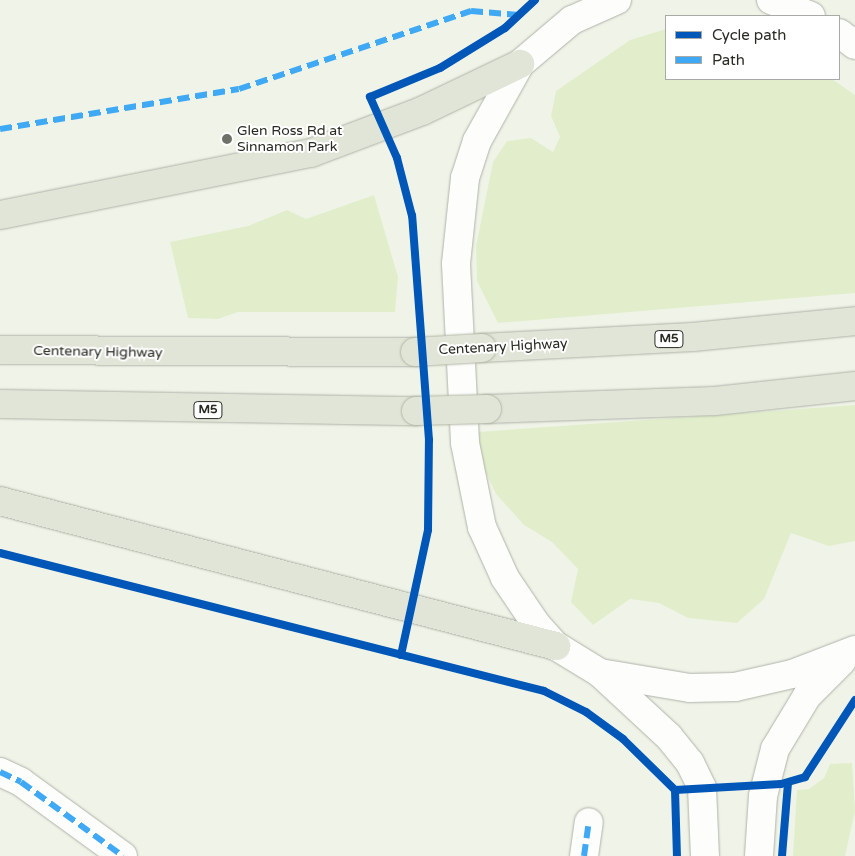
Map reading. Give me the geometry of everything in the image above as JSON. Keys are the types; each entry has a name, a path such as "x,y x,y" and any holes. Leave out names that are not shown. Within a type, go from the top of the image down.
{"highway":[{"path":"0,216 302,155 422,111 520,64"},
{"name":"Centenary Highway","path":"0,350 415,352 693,337 855,322"},
{"name":"M5","path":"0,404 416,411 705,402 855,386"},
{"path":"0,501 556,646"}],"main road":[{"path":"540,44 572,0"},
{"path":"617,0 572,20 540,44 520,64 477,141 458,218 456,264 465,433 475,500 492,554 519,602 556,646 600,673 669,738 690,763 702,788 706,856"},
{"path":"771,0 808,15"},
{"path":"840,34 855,45"},
{"path":"600,673 682,687 736,687 792,674 853,652"},
{"path":"760,856 763,796 775,749 807,696 853,652"},
{"path":"0,772 21,782 123,856"},
{"path":"584,856 589,822"}],"green space":[{"path":"665,29 665,80 833,80 855,95 855,293 498,323 477,281 476,246 493,162 507,141 531,138 553,152 560,137 551,116 556,91 630,40"},
{"path":"374,195 398,277 395,312 238,312 218,319 188,318 170,242 248,226 287,210 306,219"},
{"path":"855,405 855,541 829,546 791,533 764,599 737,623 688,618 659,603 630,599 593,625 571,602 578,569 552,542 524,525 496,494 481,463 478,432"},
{"path":"852,763 855,811 845,856 793,856 797,790 809,789 824,778 830,764"}],"marked path":[{"path":"0,129 239,89 471,11 519,15"},
{"path":"0,772 21,782 123,856"},
{"path":"584,856 589,822"}],"cycle path":[{"path":"401,655 428,530 429,440 412,216 397,158 370,97 440,68 505,28 535,0"},
{"path":"0,553 544,691 586,712 623,739 675,790 781,784 805,777 855,700"},
{"path":"782,856 788,783"},
{"path":"675,790 677,856"}],"place":[{"name":"Glen Ross Rd at Sinnamon Park","path":"227,139"}]}
